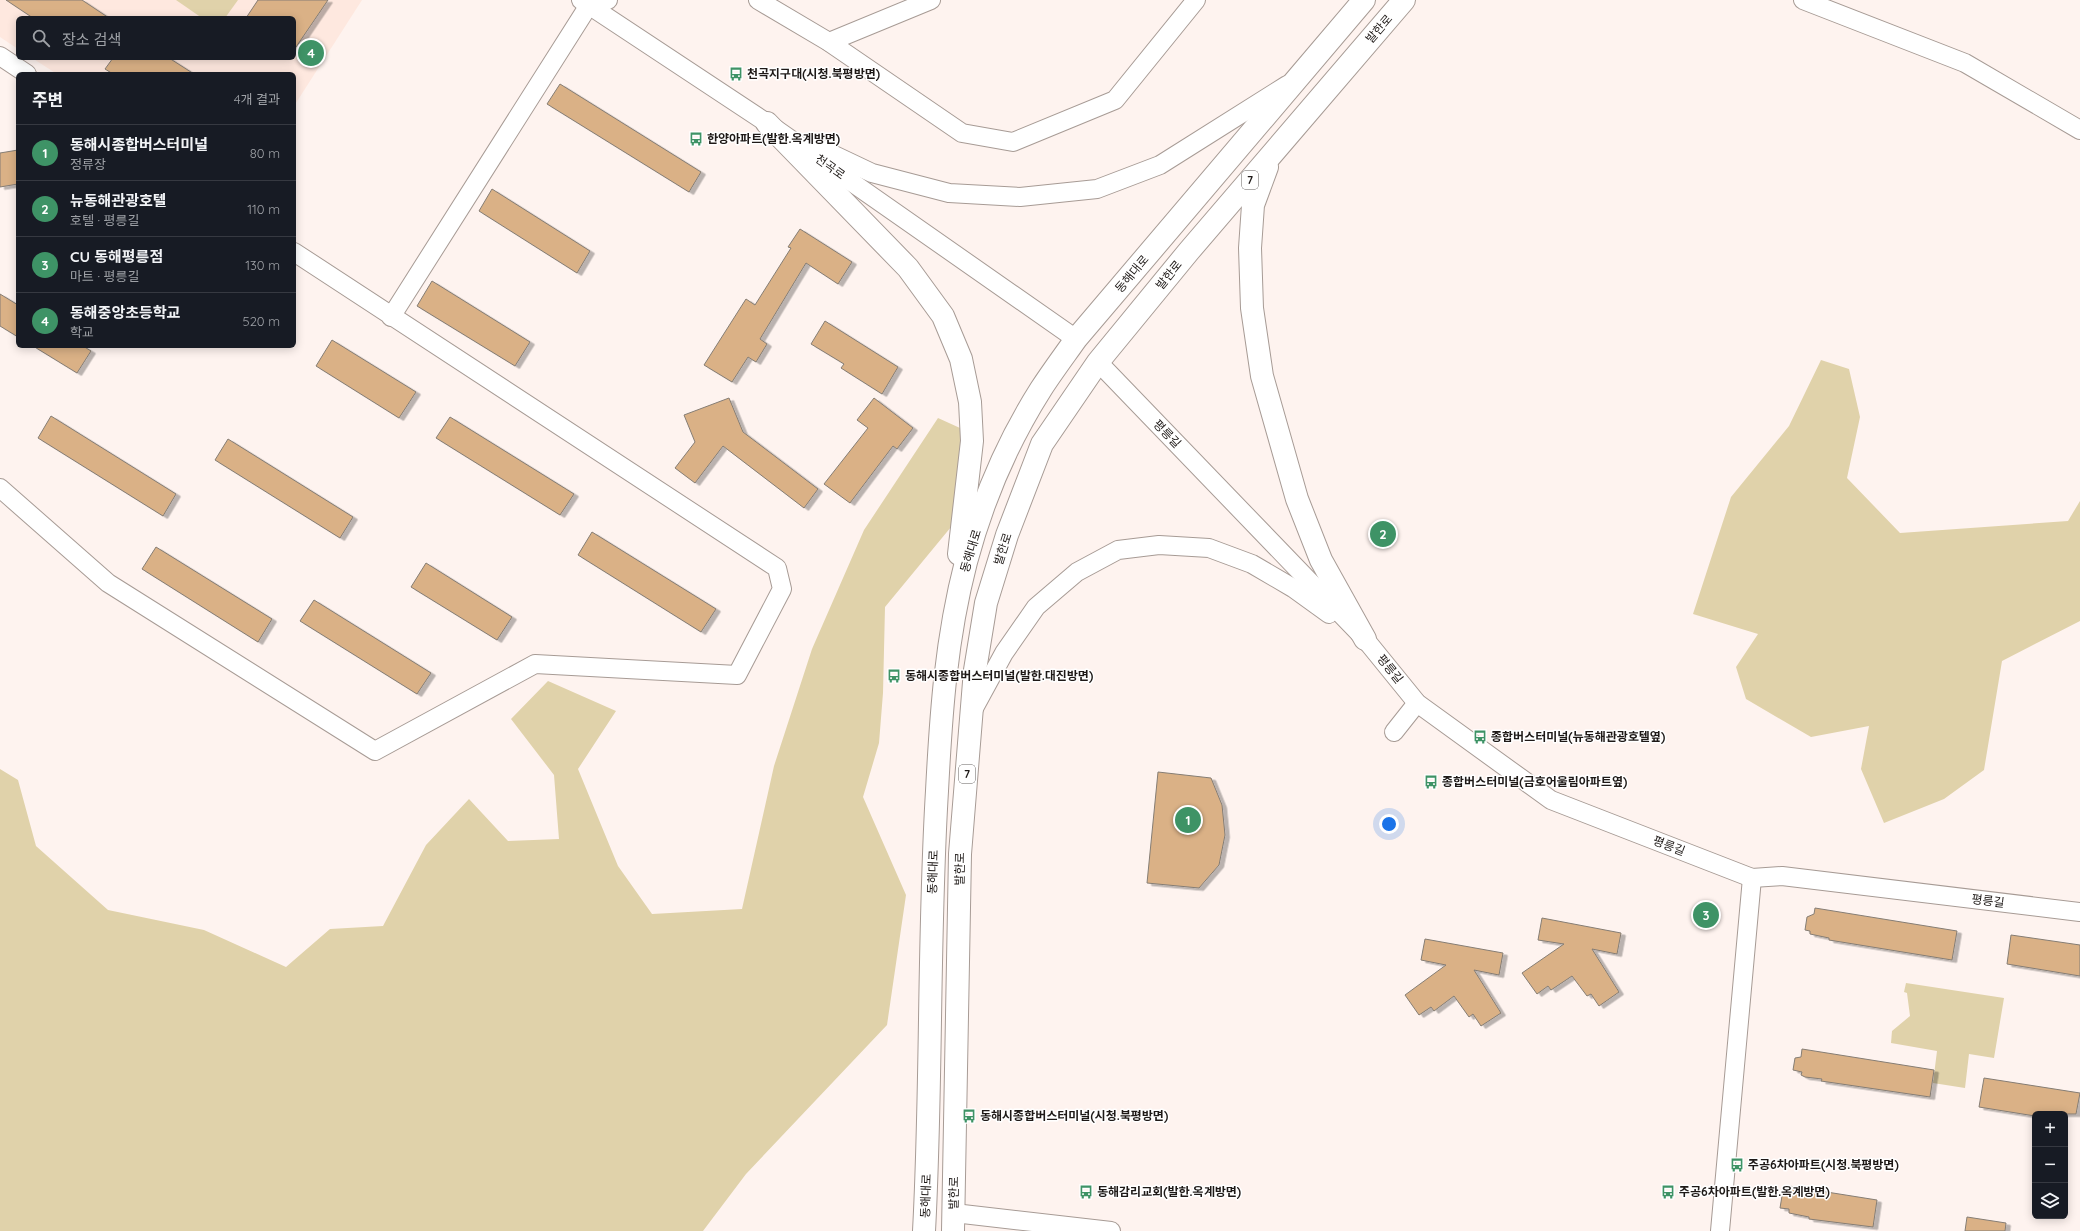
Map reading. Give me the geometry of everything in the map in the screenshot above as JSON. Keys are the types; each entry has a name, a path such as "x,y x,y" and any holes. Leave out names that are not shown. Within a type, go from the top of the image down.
{"main road":[{"name":"동해대로","path":"925,1221 934,832 942,708 950,632 967,560 986,502 1011,443 1041,389 1076,339 1364,0"},
{"name":"발한로","path":"954,1222 960,854 975,670 986,603 1007,535 1042,444 1098,362 1271,155 1404,0"},
{"path":"767,123 908,268 943,316 961,359 970,402 972,441 950,632"},
{"path":"1271,155 1253,205 1250,248 1252,308 1262,376 1297,499 1321,560 1366,639"},
{"path":"1076,339 1098,362"},
{"path":"925,1221 954,1222"}],"street":[{"path":"391,317 585,3 608,0"},
{"path":"758,0 829,42 962,133 1013,142 1115,100 1196,0"},
{"path":"829,42 931,0"},
{"path":"1809,1 1965,63 2080,130"},
{"name":"천곡로","path":"585,3 767,123 1076,339"},
{"path":"0,56 24,72"},
{"path":"767,123 872,173 949,193 1020,197 1097,189 1160,165 1298,78"},
{"path":"0,488 108,583 375,751 535,664 737,675 782,589 777,568 391,317 296,253"},
{"name":"평릉길","path":"1098,362 1366,639 1417,703 1551,800 1752,878 1782,876 2080,912"},
{"path":"972,712 1004,652 1036,607 1077,572 1118,550 1159,544 1209,548 1252,564 1293,588 1366,639"},
{"path":"1394,732 1417,703"},
{"path":"1720,1231 1752,878"},
{"path":"954,1222 1111,1231"}],"shaded area":[{"path":"0,0 362,0 296,103 296,72 54,72 35,60 296,60 296,16 16,16 16,48 0,37"},
{"path":"176,0 238,0 226,16 199,16"},
{"path":"1821,360 1849,369 1860,417 1847,478 1900,533 2068,521 2080,501 2080,621 2002,661 1984,770 1944,799 1884,823 1861,769 1869,726 1811,737 1746,699 1736,667 1758,634 1693,614 1731,497 1789,426"},
{"path":"938,418 982,438 951,527 885,607 883,693 879,743 863,797 906,895 887,1025 746,1174 703,1231 0,1231 0,769 18,780 36,846 108,910 204,930 286,967 330,929 383,926 426,845 469,799 508,841 559,839 554,775 511,719 548,681 616,711 578,769 618,866 652,914 742,909 774,766 812,649 864,530"},
{"path":"1906,983 2004,998 1994,1058 1969,1054 1965,1088 1933,1083 1937,1051 1891,1043 1892,1031 1910,1016 1907,993 1904,992"}],"building":[{"path":"6,0 82,0 106,16 30,16"},
{"path":"258,0 328,0 296,47 296,16 247,16"},
{"path":"112,60 172,60 191,72 110,72 105,69"},
{"path":"560,84 701,172 689,192 547,104"},
{"path":"16,150 16,184 0,187 0,153"},
{"path":"492,189 590,251 577,273 479,211"},
{"path":"800,229 852,262 838,284 806,263 760,339 767,344 756,362 748,357 732,382 704,365 746,299 755,305 791,248 788,247"},
{"path":"432,281 530,342 515,366 417,306"},
{"path":"0,294 16,304 16,336 0,326"},
{"path":"825,321 898,367 882,394 841,368 844,364 811,344"},
{"path":"332,340 416,392 399,418 316,366"},
{"path":"36,348 86,348 91,351 77,373"},
{"path":"729,398 743,432 818,489 804,508 723,446 695,483 675,468 695,442 684,415"},
{"path":"874,398 913,428 897,449 893,446 850,503 824,484 868,428 857,420"},
{"path":"51,416 176,494 163,516 38,438"},
{"path":"450,417 574,494 560,515 436,438"},
{"path":"228,439 353,517 340,538 215,460"},
{"path":"592,532 716,609 701,632 578,555"},
{"path":"156,547 272,619 258,642 142,569"},
{"path":"426,563 512,617 497,640 411,587"},
{"path":"314,600 431,673 417,694 300,621"},
{"path":"1158,772 1211,778 1222,805 1225,835 1219,865 1199,888 1147,883"},
{"path":"1815,908 1957,931 1952,960 1829,940 1829,938 1810,934 1810,931 1805,930 1807,917 1814,914"},
{"path":"1542,918 1621,933 1617,954 1592,949 1619,992 1599,1006 1591,994 1587,996 1572,976 1551,990 1548,986 1537,994 1522,973 1564,944 1538,940"},
{"path":"2011,935 2080,945 2080,976 2007,964"},
{"path":"1425,939 1503,953 1499,975 1474,970 1501,1013 1481,1026 1473,1014 1469,1017 1454,996 1434,1011 1431,1007 1419,1015 1405,995 1446,965 1421,960"},
{"path":"1802,1049 1934,1070 1930,1097 1821,1081 1822,1079 1805,1077 1801,1075 1802,1072 1793,1070 1795,1058 1801,1057"},
{"path":"1984,1078 2080,1093 2076,1114 2068,1114 2068,1111 2032,1111 2032,1116 1979,1107"},
{"path":"1789,1186 1877,1200 1873,1227 1809,1219 1809,1217 1789,1213 1789,1209 1780,1208 1782,1196 1788,1194"},
{"path":"1967,1217 2006,1223 2005,1231 1965,1231"}],"place":[{"name":"동해중앙초등학교","path":"311,53"},
{"name":"천곡지구대(시청.북평방면)","path":"736,74"},
{"name":"한양아파트(발한.옥계방면)","path":"696,139"},
{"name":"뉴동해관광호텔","path":"1383,534"},
{"name":"동해시종합버스터미널(발한.대진방면)","path":"894,676"},
{"name":"종합버스터미널(뉴동해관광호텔옆)","path":"1480,737"},
{"name":"종합버스터미널(금호어울림아파트옆)","path":"1431,782"},
{"name":"동해시종합버스터미널","path":"1188,820"},
{"name":"CU 동해평릉점","path":"1706,915"},
{"name":"동해시종합버스터미널(시청.북평방면)","path":"969,1116"},
{"name":"주공6차아파트(시청.북평방면)","path":"1737,1165"},
{"name":"동해감리교회(발한.옥계방면)","path":"1086,1192"},
{"name":"주공6차아파트(발한.옥계방면)","path":"1668,1192"}]}
